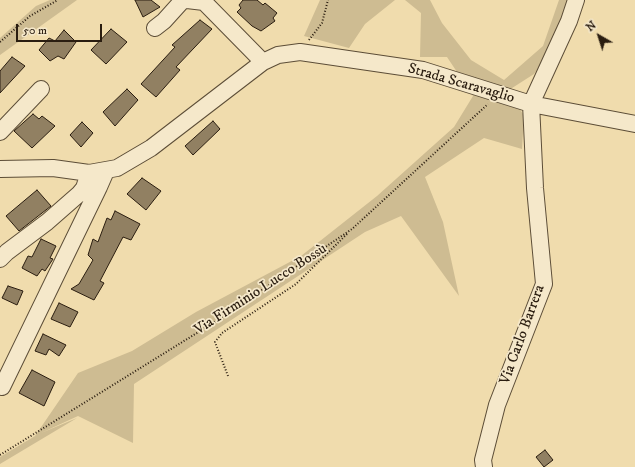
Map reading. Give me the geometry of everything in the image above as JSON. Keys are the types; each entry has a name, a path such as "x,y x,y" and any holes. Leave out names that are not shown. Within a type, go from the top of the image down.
{"street":[{"path":"155,28 164,21 183,0"},
{"path":"187,0 204,2 263,62"},
{"path":"531,104 569,22 576,0"},
{"name":"Strada Scaravaglio","path":"0,169 54,168 89,173 117,168 151,148 263,62 278,55 300,52 424,70 531,104 635,124"},
{"path":"0,132 41,89"},
{"name":"Via Carlo Barrera","path":"484,467 483,460 497,405 544,284 535,188 531,104"},
{"path":"2,387 106,171"},
{"path":"0,260 7,252 47,222 79,194 84,188 89,173"}],"path":[{"path":"0,42 30,16 58,0"},
{"path":"300,52 322,22 328,0"},
{"name":"Via Firminio Lucco Bossù","path":"0,454 213,322 352,229 499,94"},
{"path":"228,376 215,342 222,333 296,284 352,229"}],"shaded area":[{"path":"50,0 77,0 0,55 0,38 36,6"},
{"path":"320,0 395,0 365,24 349,48 304,36"},
{"path":"405,0 430,0 442,23 471,60 504,80 543,46 559,0 572,0 556,46 534,74 509,90 524,116 522,149 484,138 425,177 443,222 459,296 401,216 365,232 134,384 133,443 78,416 41,433 77,418 0,464 0,457 35,436 78,373 132,351 196,312 301,256 377,196 454,127 473,96 447,57 420,57 421,13"}],"building":[{"path":"135,0 151,0 160,7 143,17"},
{"path":"243,0 257,0 263,5 265,3 277,13 273,18 275,21 261,31 252,26 237,12 241,8 239,5"},
{"path":"200,20 212,29 176,67 180,70 156,97 141,84 175,47 172,45"},
{"path":"111,29 127,42 106,64 91,50"},
{"path":"64,30 76,42 64,59 58,56 50,61 39,50 49,38 55,41"},
{"path":"12,57 25,66 0,93 0,71"},
{"path":"127,89 138,100 115,126 103,112"},
{"path":"33,114 39,119 42,116 55,126 32,148 14,131"},
{"path":"213,121 220,129 193,155 185,146"},
{"path":"82,122 93,133 81,147 70,135"},
{"path":"142,178 161,191 146,210 127,194"},
{"path":"37,190 51,206 19,231 6,216"},
{"path":"115,211 140,224 131,240 123,237 100,281 104,283 94,300 71,289 79,284 93,260 88,255 93,239 98,242 107,218 111,220"},
{"path":"41,239 56,246 50,258 53,259 45,271 42,269 37,276 22,268 28,256 32,257"},
{"path":"8,286 23,291 17,305 2,298"},
{"path":"59,303 78,312 70,327 51,319"},
{"path":"43,334 66,345 59,356 49,349 46,355 35,351"},
{"path":"32,370 55,382 44,406 19,393"},
{"path":"545,450 553,460 544,467 536,457"}]}
